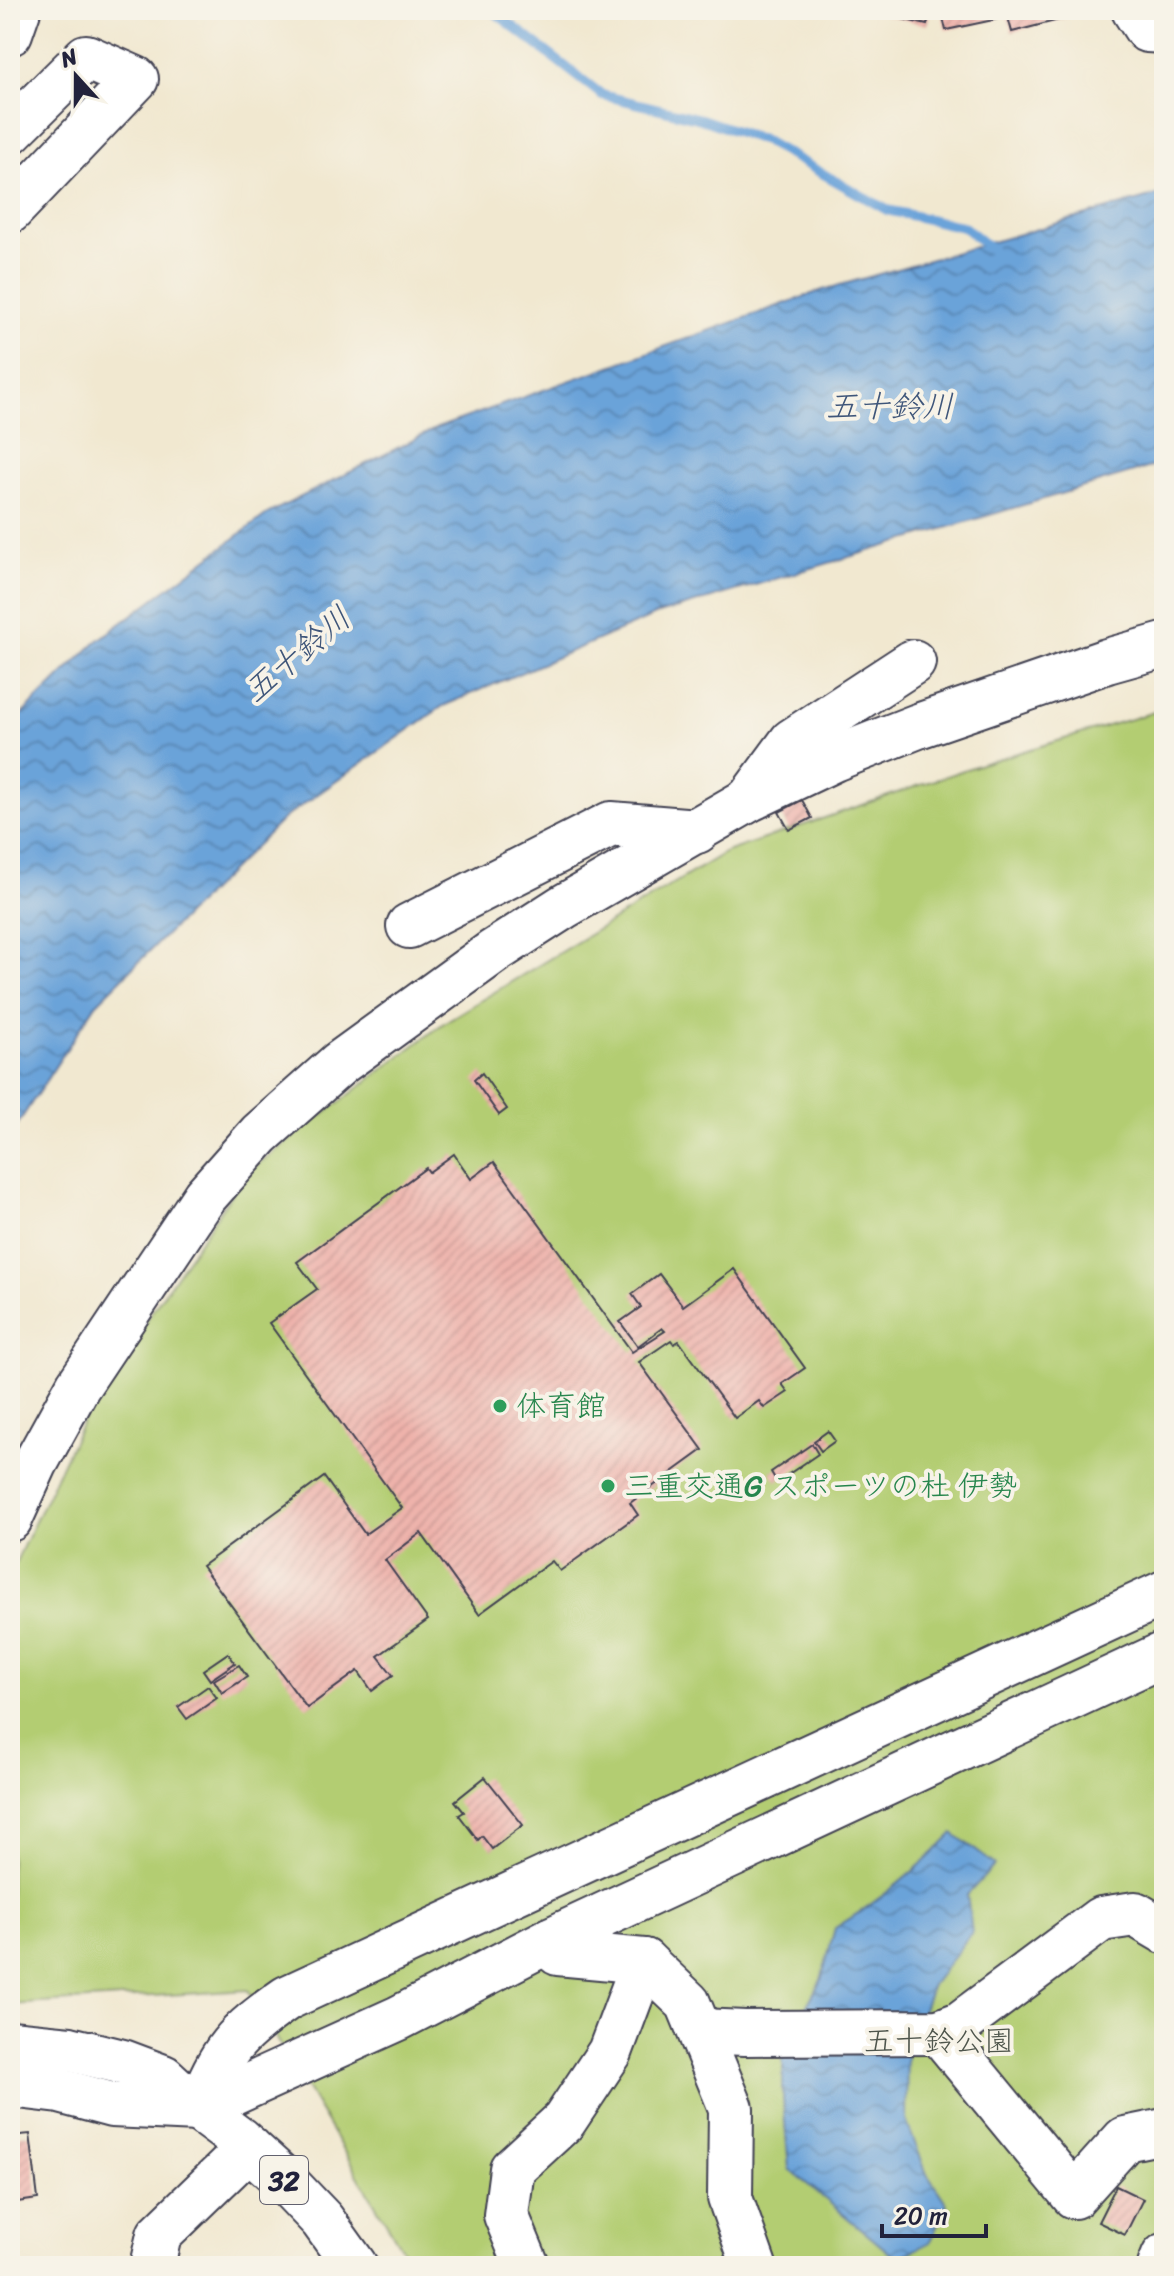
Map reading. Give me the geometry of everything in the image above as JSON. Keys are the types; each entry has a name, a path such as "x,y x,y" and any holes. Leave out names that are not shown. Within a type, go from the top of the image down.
{"street":[{"path":"10,33 18,10"},
{"path":"1134,10 1147,30 1164,31"},
{"path":"10,132 86,57 136,79 10,211"},
{"path":"10,1519 35,1464 78,1386 205,1196 260,1134 340,1063 480,961 563,907 750,799 834,759 918,726 1107,661 1164,645"},
{"path":"750,799 792,741 913,662"},
{"path":"409,926 611,824 697,831"},
{"path":"198,2109 214,2068 230,2044 255,2020 287,1998 1164,1593"},
{"path":"10,2085 60,2091 112,2105 198,2109 399,2018 550,1940 1164,1654"},
{"path":"700,2031 939,2032 960,2024 1101,1919 1135,1914 1164,1931"},
{"path":"550,1940 558,1953 644,1961 688,2003 731,2108 730,2198 754,2266"},
{"path":"527,2266 506,2215 512,2169 564,2121 610,2052 644,1961"},
{"path":"939,2032 1074,2196 1125,2139 1164,2131"},
{"name":"32","path":"10,2043 70,2049 123,2062 163,2077 249,2148 322,2220 355,2266"},
{"path":"152,2266 159,2235 249,2148"},
{"path":"1160,2266 1164,2256"}],"green space":[{"name":"三重交通G スポーツの杜 伊勢","path":"1164,709 1164,2266 412,2266 248,1990 10,2005 10,1574 94,1397 245,1174 445,1022 726,852 981,764"}],"water":[{"name":"五十鈴川","path":"1164,193 1164,463 658,614 443,706 284,818 96,1004 10,1136 10,726 96,642 267,514 437,428 823,290"},
{"path":"953,1833 995,1865 967,1895 972,1932 932,1985 907,2051 906,2120 927,2174 947,2204 930,2242 897,2259 789,2169 783,2099 783,2048 821,1980 835,1928 897,1885"}],"building":[{"path":"882,10 931,10 927,25 881,14"},
{"path":"941,10 997,10 998,19 946,30"},
{"path":"1006,10 1094,10 1094,11 1012,32"},
{"path":"802,800 812,818 789,830 779,812"},
{"path":"482,1073 507,1109 499,1115 474,1080"},
{"name":"体育館","path":"454,1154 471,1179 494,1162 632,1352 665,1331 662,1328 638,1346 620,1322 641,1307 632,1294 659,1274 683,1306 734,1269 805,1368 782,1384 788,1392 764,1408 759,1401 735,1418 679,1341 674,1344 671,1340 639,1362 703,1450 630,1503 638,1515 560,1571 552,1561 479,1614 421,1533 385,1560 428,1620 378,1656 393,1675 372,1691 358,1671 307,1708 202,1566 324,1477 365,1534 402,1508 269,1323 317,1289 297,1262 426,1168 429,1172"},
{"path":"828,1431 835,1441 821,1451 814,1441"},
{"path":"812,1444 818,1454 777,1482 771,1472"},
{"path":"228,1653 235,1663 210,1680 203,1670"},
{"path":"239,1665 247,1677 222,1693 214,1680"},
{"path":"208,1686 217,1698 187,1719 178,1707"},
{"path":"485,1777 523,1825 492,1849 482,1836 478,1840 459,1815 464,1812 455,1801"},
{"path":"30,2134 38,2199 10,2203 10,2136"},
{"path":"1116,2186 1143,2199 1125,2235 1098,2222"}],"waterway":[{"path":"492,10 602,95 701,119 765,141 887,210 964,227 993,251"}],"place":[{"name":"体育館","path":"500,1406"},
{"name":"三重交通G スポーツの杜 伊勢","path":"608,1486"}],"park label":[{"name":"五十鈴公園","path":"939,2041"}]}
